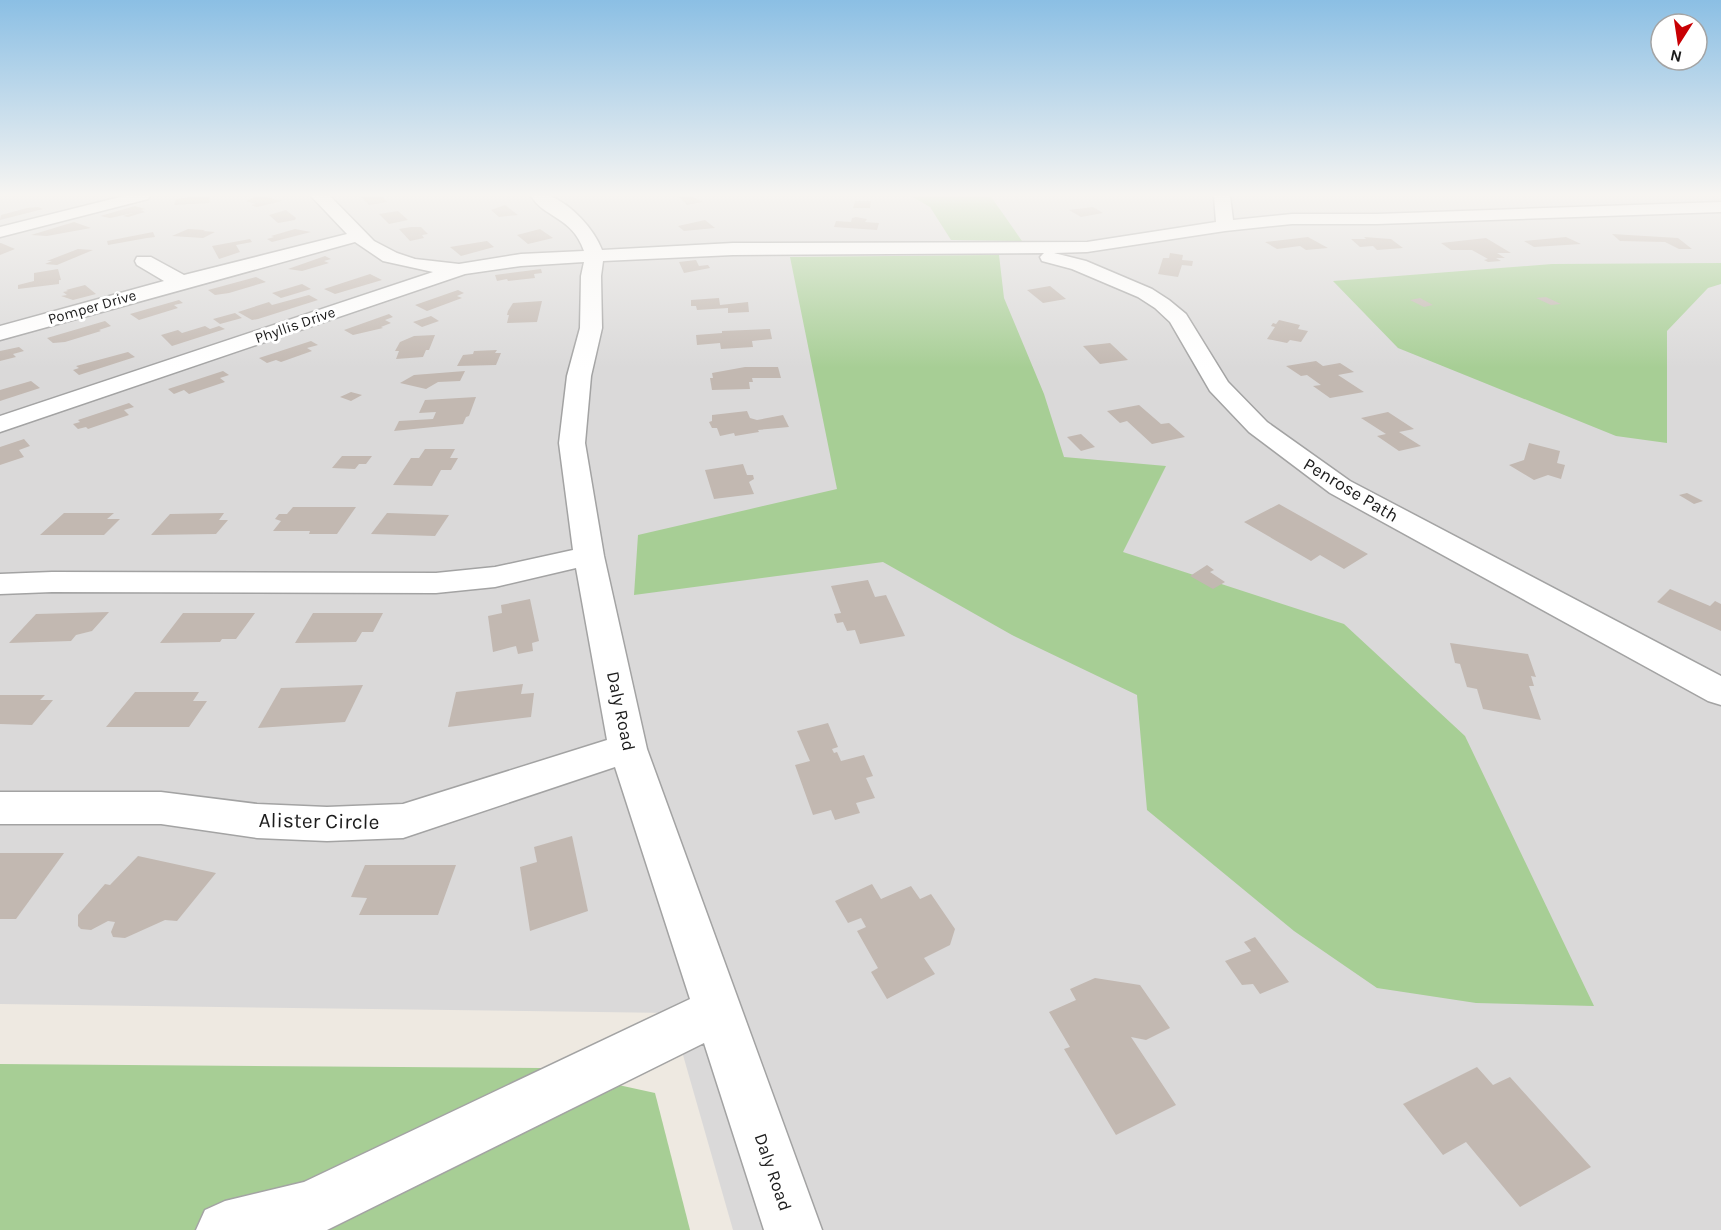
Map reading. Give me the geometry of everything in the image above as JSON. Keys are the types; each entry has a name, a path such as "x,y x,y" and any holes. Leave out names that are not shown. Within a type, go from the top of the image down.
{"street":[{"name":"Pomper Drive","path":"0,333 291,253"},
{"path":"381,253 432,268 462,269"},
{"name":"Phyllis Drive","path":"0,424 462,269 521,260 632,253"},
{"name":"Penrose Path","path":"1037,253 1079,265 1145,293 1162,304 1179,318 1218,386 1257,427 1340,487 1721,692"},
{"name":"Daly Road","path":"595,255 591,276 591,328 579,376 572,443 589,556 628,749 793,1230"},
{"path":"144,261 181,282"},
{"path":"0,584 52,582 436,583 495,577 589,556"},
{"name":"Alister Circle","path":"0,808 161,808 257,821 327,824 403,821 606,754 628,749"},
{"path":"225,1230 309,1209 718,1011"}],"shaded area":[{"path":"0,253 1721,253 1721,1230 733,1230 671,1013 0,1004"}],"green space":[{"path":"999,255 1004,298 1044,394 1064,457 1166,466 1123,552 1344,624 1465,736 1594,1006 1476,1003 1377,988 1294,931 1147,810 1137,695 1012,635 883,562 634,595 638,535 837,489 790,257"},
{"path":"1721,263 1721,284 1708,288 1667,331 1667,443 1616,436 1398,348 1333,281 1552,264"},
{"path":"0,1064 541,1068 655,1093 690,1230 0,1230"}],"building":[{"path":"67,253 85,253 57,265 45,264 52,261 47,261"},
{"path":"216,253 236,253 219,259"},
{"path":"1170,253 1183,255 1182,260 1193,261 1192,266 1182,265 1178,277 1158,274 1163,258 1169,258"},
{"path":"1478,253 1498,253 1505,258 1496,258 1501,261 1484,260 1488,259"},
{"path":"325,256 331,259 324,261 329,263 302,271 288,269"},
{"path":"696,260 699,266 708,265 710,268 684,273 679,262"},
{"path":"58,269 61,280 59,284 18,289 18,285 34,281 34,273"},
{"path":"541,269 542,273 534,274 535,278 497,281 495,275"},
{"path":"370,274 382,280 335,294 324,289"},
{"path":"256,277 266,282 215,295 208,290"},
{"path":"302,284 311,289 281,298 272,293"},
{"path":"85,285 96,294 73,300 61,296 67,295 63,292 68,291 66,290"},
{"path":"1050,286 1066,299 1043,303 1027,290"},
{"path":"458,290 464,293 457,296 462,298 427,311 415,305"},
{"path":"309,295 318,300 258,319 252,320 238,312 269,302 272,305"},
{"path":"1546,297 1561,304 1551,305 1536,298"},
{"path":"719,298 720,305 748,302 749,312 728,313 728,308 697,310 696,306 691,306 691,300"},
{"path":"1420,298 1433,305 1424,307 1410,300"},
{"path":"179,300 183,303 174,305 178,308 139,320 130,314"},
{"path":"542,301 537,322 507,323 508,311 513,303"},
{"path":"235,313 242,318 220,324 213,319"},
{"path":"389,314 393,317 385,320 391,323 381,327 383,328 353,335 344,330"},
{"path":"431,316 439,321 422,327 413,322"},
{"path":"1279,320 1300,325 1298,329 1308,331 1301,342 1290,340 1287,343 1267,339 1275,327 1271,326"},
{"path":"105,321 111,326 65,342 53,343 47,338"},
{"path":"205,326 210,329 219,326 225,329 172,346 161,335 178,330 182,333"},
{"path":"770,329 772,339 752,341 753,347 721,349 720,343 697,345 696,335 722,333 722,331"},
{"path":"435,335 429,350 426,350 423,357 396,359 399,351 395,351 400,342 414,336"},
{"path":"311,341 318,345 307,348 312,351 281,362 276,360 267,363 259,358"},
{"path":"1110,343 1128,360 1100,364 1083,346"},
{"path":"19,347 24,351 13,354 16,357 0,361 0,351"},
{"path":"497,350 495,353 501,353 496,365 457,366 463,355 473,354 474,351"},
{"path":"128,352 135,357 79,375 73,370 79,368 76,366"},
{"path":"1316,361 1323,366 1340,363 1354,372 1338,375 1364,392 1330,398 1313,386 1321,385 1307,375 1301,376 1286,366"},
{"path":"745,367 778,367 781,378 752,378 753,382 749,382 750,389 712,390 710,378 713,378 712,373"},
{"path":"223,371 229,375 220,378 225,382 189,394 184,390 174,394 168,389"},
{"path":"465,371 460,381 438,382 426,389 400,383 414,375"},
{"path":"31,381 40,388 0,401 0,390"},
{"path":"351,392 362,395 351,401 340,397"},
{"path":"476,397 469,416 463,424 394,431 399,421 433,419 436,412 419,413 425,400"},
{"path":"129,403 134,407 124,410 129,415 88,429 86,427 78,429 73,424 80,422 78,420"},
{"path":"1139,405 1161,424 1169,423 1185,437 1152,444 1127,421 1120,423 1107,411"},
{"path":"747,411 750,418 757,420 783,415 789,427 758,430 759,432 735,436 734,433 720,436 717,428 712,428 709,422 712,421 712,415"},
{"path":"1388,412 1414,429 1399,432 1421,446 1399,451 1377,436 1386,434 1361,418"},
{"path":"1081,434 1095,447 1081,451 1067,437"},
{"path":"24,439 30,446 19,450 24,457 0,465 0,447"},
{"path":"1529,443 1560,451 1557,463 1565,465 1561,479 1548,475 1534,480 1509,465 1524,460"},
{"path":"425,449 455,449 450,458 458,458 451,470 441,470 432,486 393,485 411,458 419,458"},
{"path":"342,456 372,456 366,464 359,464 355,469 332,468"},
{"path":"743,464 747,475 753,475 754,479 749,482 754,494 714,499 705,470"},
{"path":"1687,493 1703,501 1694,504 1679,495"},
{"path":"1279,504 1368,554 1344,569 1320,555 1311,561 1244,522"},
{"path":"293,507 356,507 337,534 273,531 281,521 275,519 279,514 287,514"},
{"path":"64,513 114,513 107,519 120,519 104,535 40,535"},
{"path":"224,513 219,520 228,520 216,534 151,535 170,514"},
{"path":"387,513 449,515 435,536 371,534"},
{"path":"1207,565 1214,570 1210,572 1225,582 1213,589 1190,576"},
{"path":"868,580 875,597 886,595 905,636 860,644 855,630 847,631 843,622 837,623 834,614 841,613 831,586"},
{"path":"1670,589 1710,606 1715,601 1721,604 1721,631 1657,602"},
{"path":"530,599 539,641 532,643 533,651 518,654 516,646 493,652 488,616 502,613 501,605"},
{"path":"109,612 92,631 76,635 71,641 9,643 36,614"},
{"path":"183,613 255,613 236,639 222,639 220,642 160,643"},
{"path":"313,613 383,613 373,632 362,632 356,642 295,643"},
{"path":"1450,643 1528,654 1536,677 1531,676 1534,686 1529,686 1541,720 1483,709 1477,689 1467,687 1460,664 1455,663"},
{"path":"523,684 521,694 534,693 531,717 448,727 456,692"},
{"path":"363,685 345,722 258,728 281,688"},
{"path":"135,692 199,692 193,701 207,701 189,727 106,727"},
{"path":"0,695 45,695 40,700 53,700 32,725 0,724"},
{"path":"828,723 838,747 832,749 834,753 837,752 841,761 864,755 873,776 866,778 875,798 856,803 860,813 835,820 831,810 813,815 795,765 810,761 797,731"},
{"path":"572,836 588,911 530,931 520,867 537,862 534,847"},
{"path":"0,853 64,853 16,919 0,919"},
{"path":"138,856 216,873 177,921 165,920 125,938 113,937 111,932 115,922 108,921 91,930 81,929 78,926 78,915 105,884 110,885"},
{"path":"365,865 456,865 438,915 359,915 367,898 351,897"},
{"path":"872,884 881,899 911,886 920,899 931,894 955,929 950,945 924,958 935,974 887,999 871,972 878,968 857,931 866,927 861,918 848,923 835,901"},
{"path":"1255,937 1289,982 1260,994 1253,984 1242,985 1225,961 1251,951 1244,942"},
{"path":"1095,978 1140,985 1170,1028 1146,1040 1131,1037 1176,1105 1116,1135 1064,1049 1070,1047 1049,1012 1076,1000 1070,989"},
{"path":"1477,1067 1493,1085 1510,1077 1591,1167 1520,1207 1466,1142 1443,1155 1403,1104"}]}
